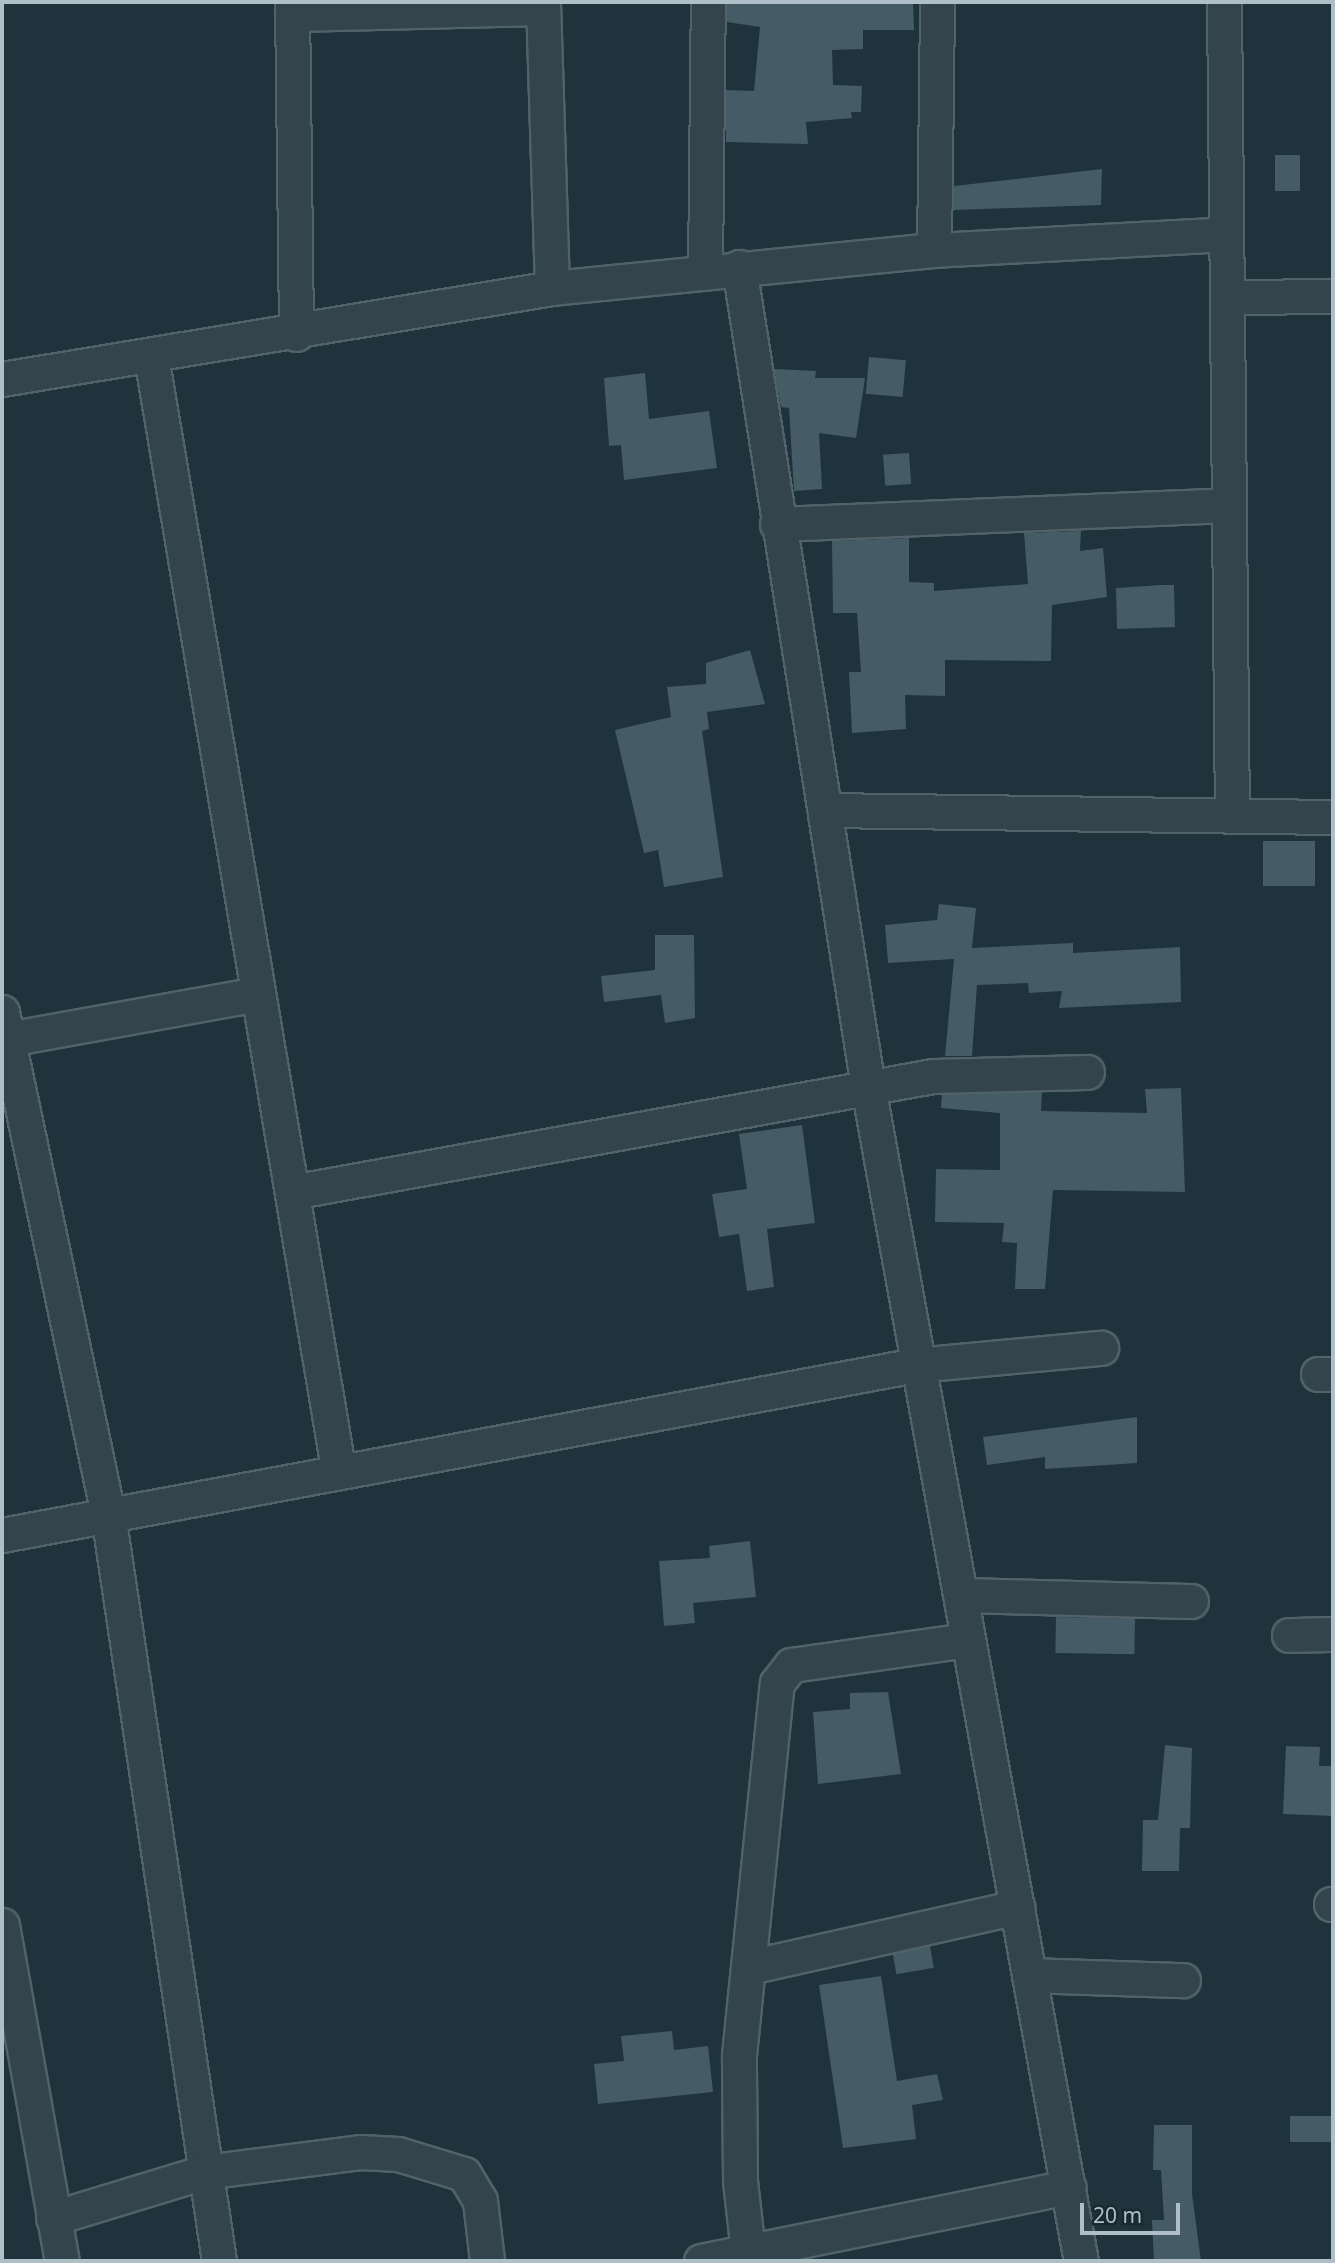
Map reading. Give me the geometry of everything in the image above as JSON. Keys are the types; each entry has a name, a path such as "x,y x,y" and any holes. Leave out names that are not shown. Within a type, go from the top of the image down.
{"street":[{"path":"705,272 708,2"},
{"path":"934,250 937,2"},
{"path":"1224,2 1232,814"},
{"path":"296,334 292,8 543,5 552,288"},
{"path":"2,379 296,334 552,288 739,267 934,250 1225,234"},
{"path":"739,267 777,524 868,1087 916,1364 961,1595 1081,2261"},
{"path":"1227,297 1333,296"},
{"path":"151,356 338,1468"},
{"path":"777,524 1229,505"},
{"path":"825,810 1333,817"},
{"path":"219,2261 108,1514 5,1025 258,994"},
{"path":"292,1192 868,1087 987,1070 1087,1072"},
{"path":"2,1535 338,1468 916,1364 1101,1348"},
{"path":"961,1595 1191,1601"},
{"path":"1289,1634 1333,1634"},
{"path":"749,2257 738,2131 749,1967 781,1672 802,1663 967,1640"},
{"path":"749,1967 1017,1907"},
{"path":"2,1925 62,2261"},
{"path":"1029,1975 1183,1980"},
{"path":"53,2218 204,2172 360,2152 435,2161 464,2174 480,2201 487,2261"},
{"path":"701,2261 749,2257 1069,2187"}],"building":[{"path":"727,2 913,2 914,30 863,30 863,49 832,50 833,85 862,86 861,112 851,112 852,118 806,122 808,144 726,142 726,90 754,91 760,27 727,22"},
{"path":"1275,155 1300,155 1300,191 1275,191"},
{"path":"1102,169 1101,205 954,210 954,186"},
{"path":"869,357 906,360 903,397 866,394"},
{"path":"774,369 816,371 815,378 865,378 856,438 819,433 822,489 794,491 789,408 781,407"},
{"path":"645,373 649,419 709,411 717,468 624,480 621,445 609,446 604,378"},
{"path":"909,453 911,484 885,486 883,455"},
{"path":"1081,531 1080,551 1103,548 1107,597 1052,605 1051,661 945,660 945,696 905,695 906,729 852,733 849,672 861,672 857,613 833,613 832,541 909,538 909,582 934,583 934,591 1028,584 1024,533"},
{"path":"1174,585 1175,627 1117,629 1116,588"},
{"path":"750,650 765,704 707,712 709,729 702,731 723,877 664,887 658,850 644,853 615,730 671,717 667,687 706,684 706,663"},
{"path":"1263,841 1315,841 1315,886 1263,886"},
{"path":"939,904 976,908 972,948 1073,943 1073,953 1180,947 1181,1002 1059,1008 1062,991 1029,993 1028,983 977,985 972,1056 945,1056 954,959 888,963 885,925 937,920"},
{"path":"655,935 694,935 695,1018 665,1023 661,995 604,1002 601,976 655,970"},
{"path":"1181,1088 1185,1192 1053,1190 1045,1289 1015,1289 1017,1243 1002,1242 1004,1223 935,1222 936,1169 1000,1170 1000,1113 941,1108 942,1095 1042,1092 1041,1111 1147,1113 1145,1089"},
{"path":"802,1125 815,1223 767,1229 774,1287 747,1291 739,1234 719,1237 712,1194 747,1189 739,1134"},
{"path":"1137,1417 1137,1463 1045,1469 1045,1457 987,1465 983,1437"},
{"path":"750,1541 756,1597 693,1603 695,1623 664,1626 659,1561 710,1558 709,1546"},
{"path":"1056,1617 1135,1618 1134,1654 1055,1653"},
{"path":"888,1692 901,1774 818,1784 813,1712 850,1709 850,1693"},
{"path":"1165,1745 1192,1748 1190,1828 1180,1828 1179,1871 1142,1871 1143,1820 1158,1820"},
{"path":"1286,1746 1320,1747 1319,1766 1333,1766 1333,1816 1283,1814"},
{"path":"930,1946 934,1968 896,1974 893,1953"},
{"path":"881,1976 897,2081 937,2074 943,2100 912,2105 916,2139 843,2148 819,1985"},
{"path":"672,2031 674,2050 708,2046 713,2092 598,2104 594,2064 624,2061 621,2036"},
{"path":"1290,2116 1333,2116 1333,2142 1290,2142"},
{"path":"1154,2125 1192,2125 1192,2194 1201,2261 1154,2261 1152,2220 1164,2220 1161,2170 1153,2170"}]}
